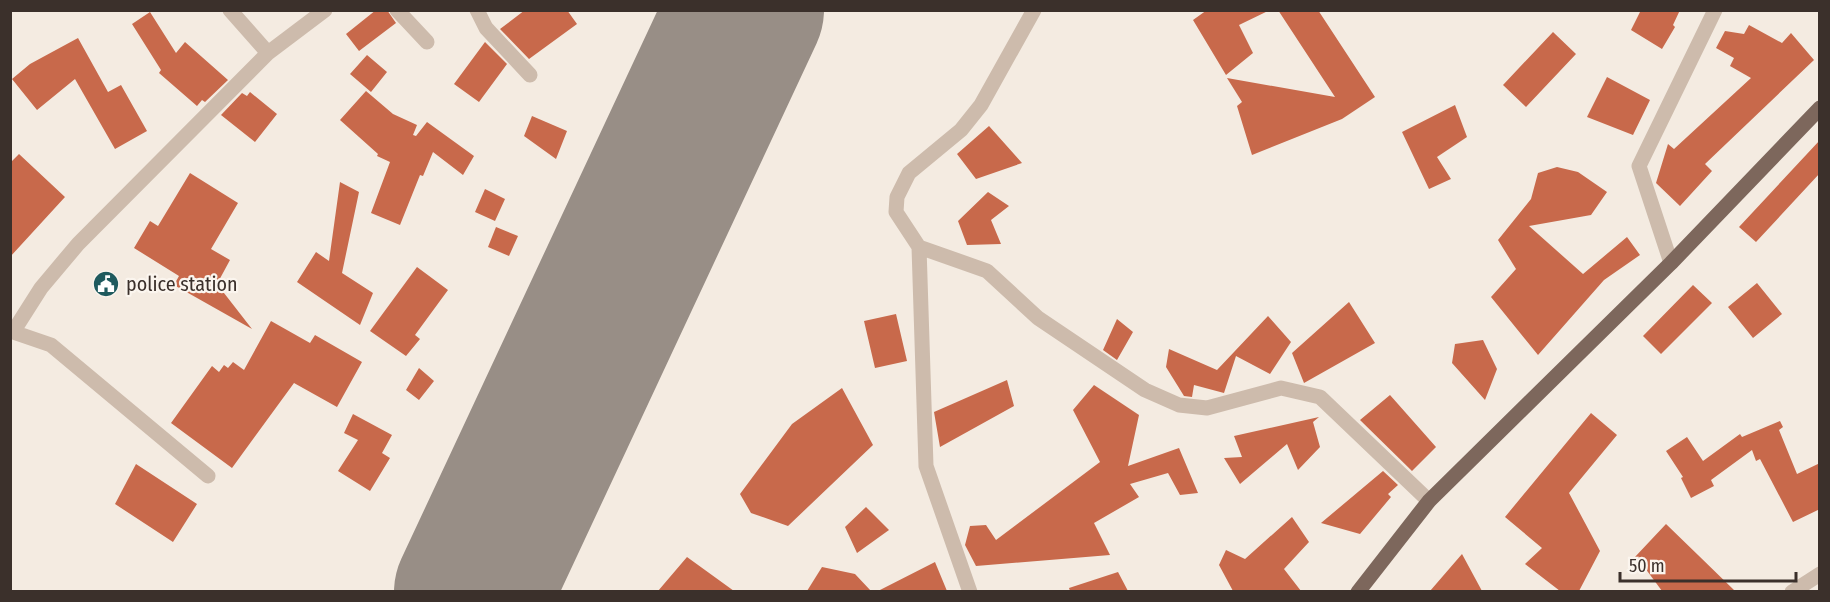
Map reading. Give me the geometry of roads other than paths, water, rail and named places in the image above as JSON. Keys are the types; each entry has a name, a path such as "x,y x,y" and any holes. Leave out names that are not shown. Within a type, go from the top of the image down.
{"main road":[{"path":"1358,591 1429,501 1671,263 1820,108"}],"street":[{"path":"230,10 268,53"},
{"path":"208,476 51,345 12,334 41,288 78,244 268,53 326,10"},
{"path":"397,10 427,42"},
{"path":"477,10 486,28 530,75"},
{"path":"970,591 926,466 919,247 896,212 897,197 909,173 961,130 981,105 1034,10"},
{"path":"1671,263 1639,166 1715,10"},
{"path":"919,247 987,271 1038,318 1145,390 1179,405 1207,408 1281,388 1320,397 1429,501"},
{"path":"1792,591 1820,574"}],"place":[{"name":"police station","path":"106,284"}]}
